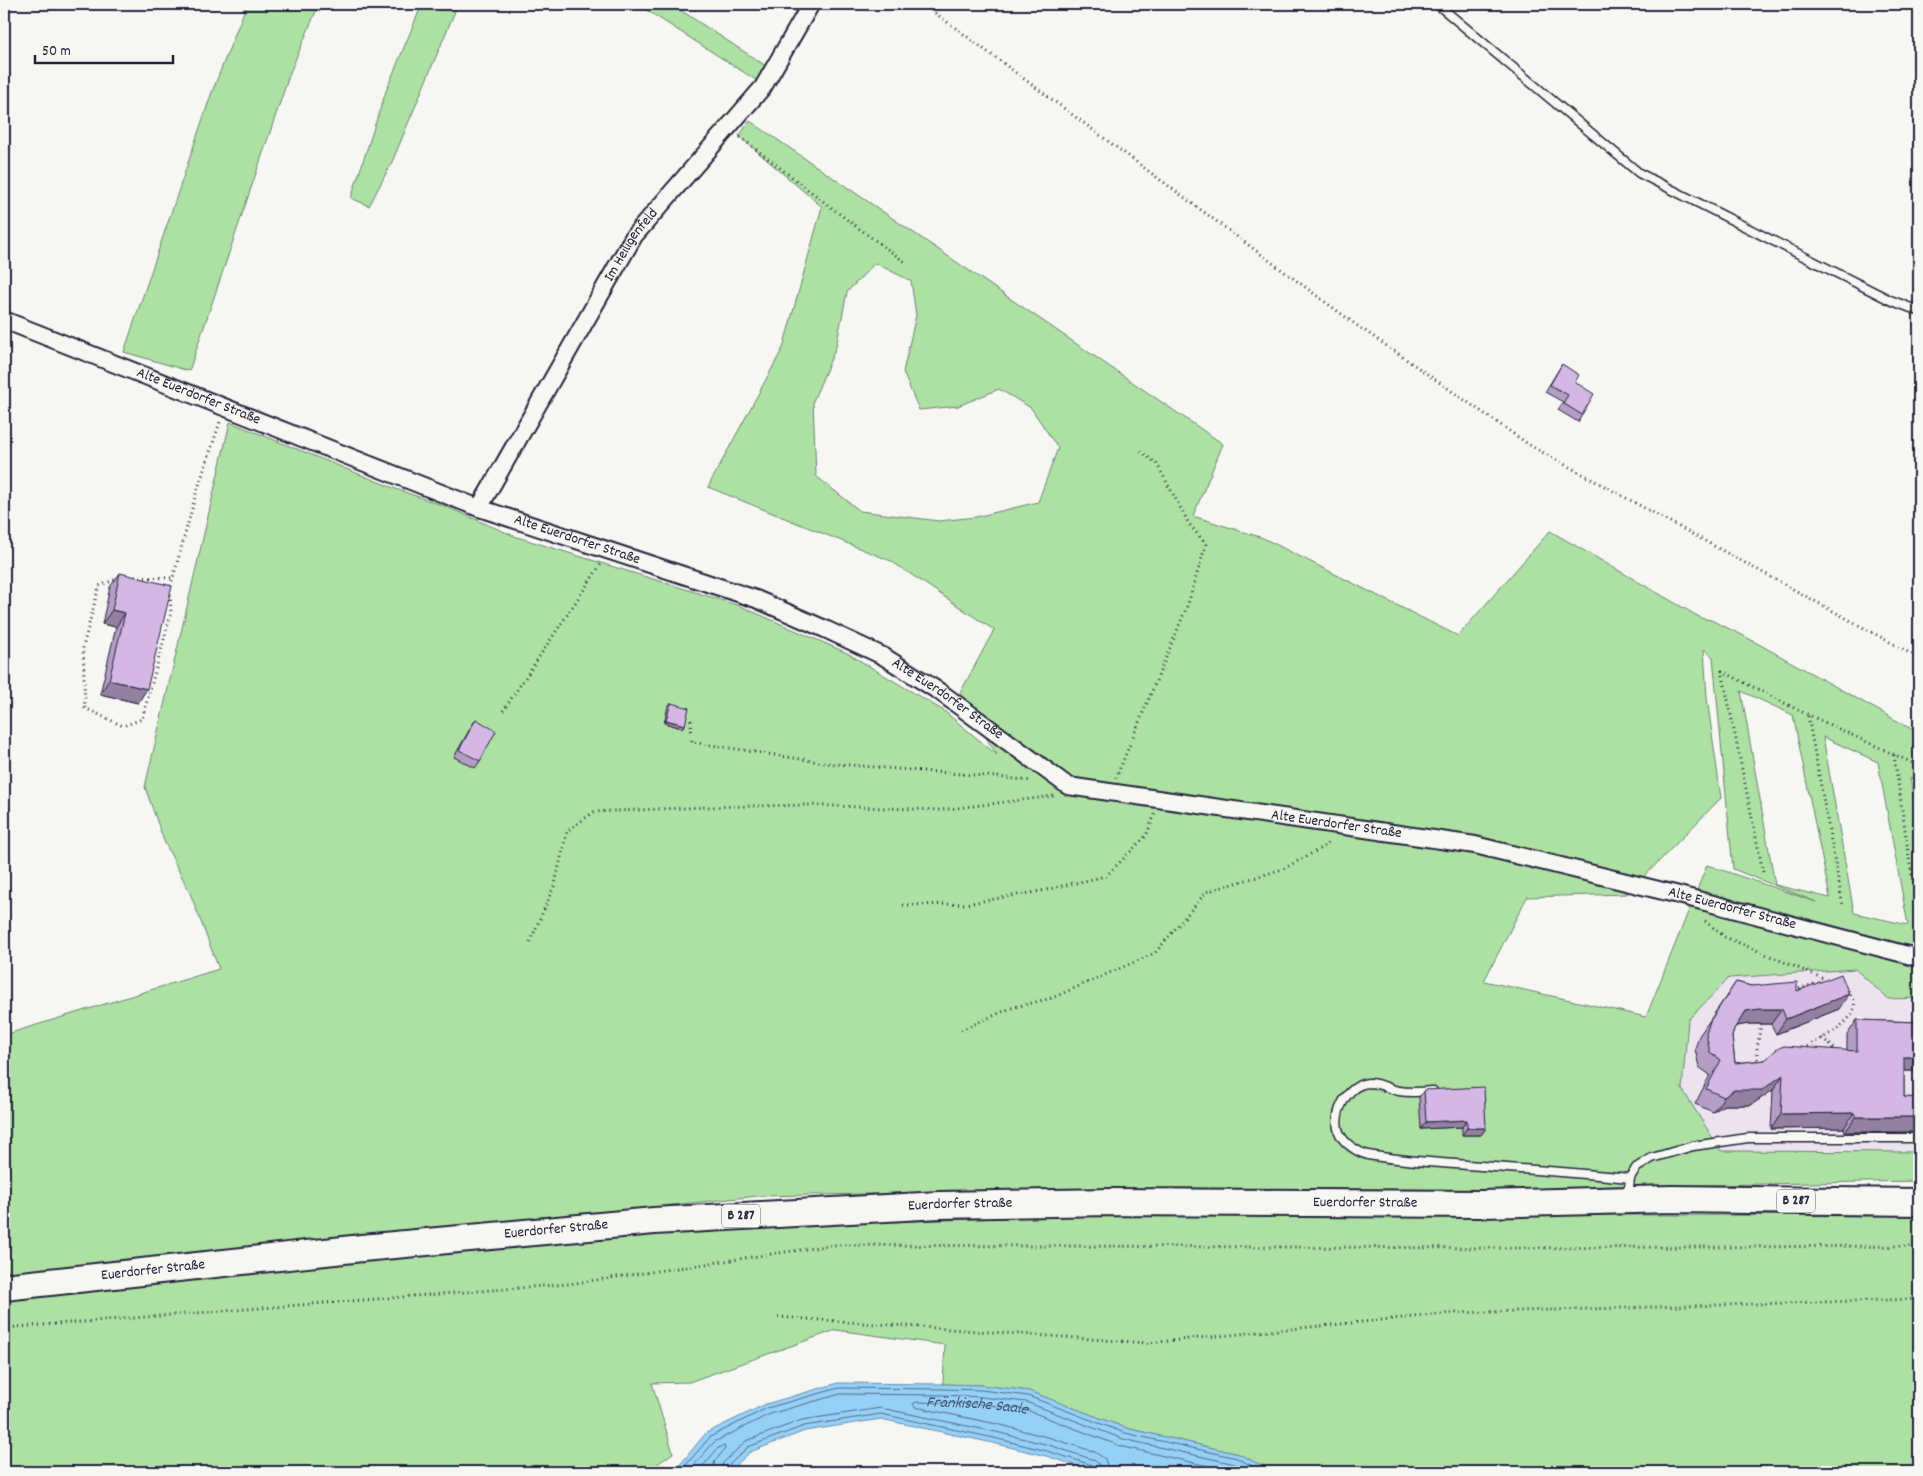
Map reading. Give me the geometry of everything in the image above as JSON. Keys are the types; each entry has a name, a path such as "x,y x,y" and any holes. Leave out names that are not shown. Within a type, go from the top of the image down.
{"main road":[{"name":"Euerdorfer Straße","path":"4,1287 362,1248 654,1221 940,1204 1111,1202 1482,1204 1628,1189 1672,1199 1919,1202"}],"street":[{"name":"Im Heiligenfeld","path":"479,508 634,236 763,87 811,4"},
{"name":"Alte Euerdorfer Straße","path":"4,320 479,508 756,600 825,628 883,656 940,692 1068,786 1475,845 1919,958"}],"lane":[{"path":"1437,4 1639,173 1890,300 1919,312"},
{"path":"1446,1090 1397,1091 1380,1084 1368,1083 1356,1088 1342,1102 1337,1119 1340,1133 1349,1146 1366,1154 1628,1189 1636,1168 1652,1158 1693,1146 1739,1139 1919,1138"}],"path":[{"path":"922,4 1355,324 1532,446 1919,658"},
{"path":"728,127 854,225 906,262"},
{"path":"121,577 99,586 82,647 85,708 123,726 142,719 171,614 170,588 196,494 225,407"},
{"path":"1110,792 1188,604 1206,544 1189,524 1157,464 1138,449"},
{"path":"503,711 610,551"},
{"path":"130,577 173,578"},
{"path":"1763,872 1722,671 1808,715 1919,766"},
{"path":"1808,715 1843,906"},
{"path":"691,720 692,742 825,763 997,777 1035,782"},
{"path":"1894,754 1919,925"},
{"path":"530,942 555,884 566,831 594,812 704,807 788,806 941,810 1052,798 1068,786"},
{"path":"903,905 965,904 1041,891 1106,876 1146,836 1161,800"},
{"path":"961,1030 1010,1008 1052,998 1155,953 1206,892 1283,869 1327,845 1332,824"},
{"path":"1703,919 1725,937 1845,987 1853,994 1856,1005 1854,1013 1848,1020 1801,1051"},
{"path":"1791,991 1826,980"},
{"path":"1760,1010 1761,1028 1756,1051 1760,1065"},
{"path":"1822,1038 1839,1052"},
{"path":"4,1328 569,1284 833,1245 1497,1248 1919,1246"},
{"path":"778,1317 1148,1343 1453,1313 1919,1299"}],"shaded area":[{"path":"1855,969 1888,999 1919,998 1919,1165 1711,1158 1682,1089 1688,1020 1729,978"}],"green space":[{"path":"247,4 319,4 291,70 189,371 124,352 212,92"},
{"path":"422,4 458,4 392,162 369,206 351,198 386,91"},
{"path":"637,4 671,4 766,66 759,82"},
{"path":"750,121 1223,444 1193,516 1263,538 1458,636 1550,531 1701,618 1711,620 1744,636 1919,733 1919,780 1910,778 1919,834 1919,998 1888,999 1855,969 1729,978 1688,1020 1682,1089 1721,1151 1919,1152 1919,1181 1653,1186 1552,1190 1181,1188 758,1196 4,1275 4,1035 219,969 190,893 164,841 145,787 230,422 396,489 447,507 514,536 740,606 847,653 944,711 997,755 959,695 994,630 891,561 708,487 783,348 822,207 739,136","holes":["875,263 911,281 916,315 903,372 919,410 958,406 999,389 1031,408 1058,448 1038,502 976,517 939,521 860,511 816,476 813,401 836,347 847,292","1704,649 1713,657 1733,869 1816,902 1707,865 1646,1017 1484,981 1527,897 1627,894 1721,798 1707,698","1741,691 1793,715 1830,898 1775,885","1823,737 1878,762 1908,925 1854,913"]},
{"path":"1136,1213 1919,1216 1919,1472 1274,1472 1239,1454 1126,1428 1029,1391 981,1385 943,1384 945,1345 836,1330 689,1382 652,1383 673,1453 646,1472 4,1472 4,1299 218,1273 726,1228"}],"water":[{"name":"Fränkische Saale","path":"838,1383 981,1385 1029,1391 1126,1428 1239,1454 1274,1472 1097,1472 1046,1456 881,1419 805,1431 750,1452 729,1472 674,1472 706,1433 766,1404"}],"building":[{"path":"1562,364 1579,375 1575,382 1594,394 1582,415 1563,403 1568,395 1550,385"},
{"path":"120,573 172,586 147,689 109,680 125,613 112,610"},
{"path":"671,703 689,708 685,725 666,720"},
{"path":"476,719 496,731 480,761 459,750"},
{"path":"1841,974 1849,994 1786,1019 1782,1009 1746,1011 1734,1029 1732,1037 1735,1063 1765,1060 1777,1049 1784,1046 1857,1051 1857,1020 1919,1022 1919,1057 1904,1057 1904,1097 1919,1098 1919,1117 1856,1117 1854,1113 1781,1114 1783,1075 1762,1090 1734,1090 1724,1097 1706,1089 1721,1060 1710,1052 1706,1034 1710,1021 1736,982 1751,986 1797,982 1797,991"},
{"path":"1484,1087 1486,1128 1467,1128 1467,1120 1426,1122 1424,1090"}]}
